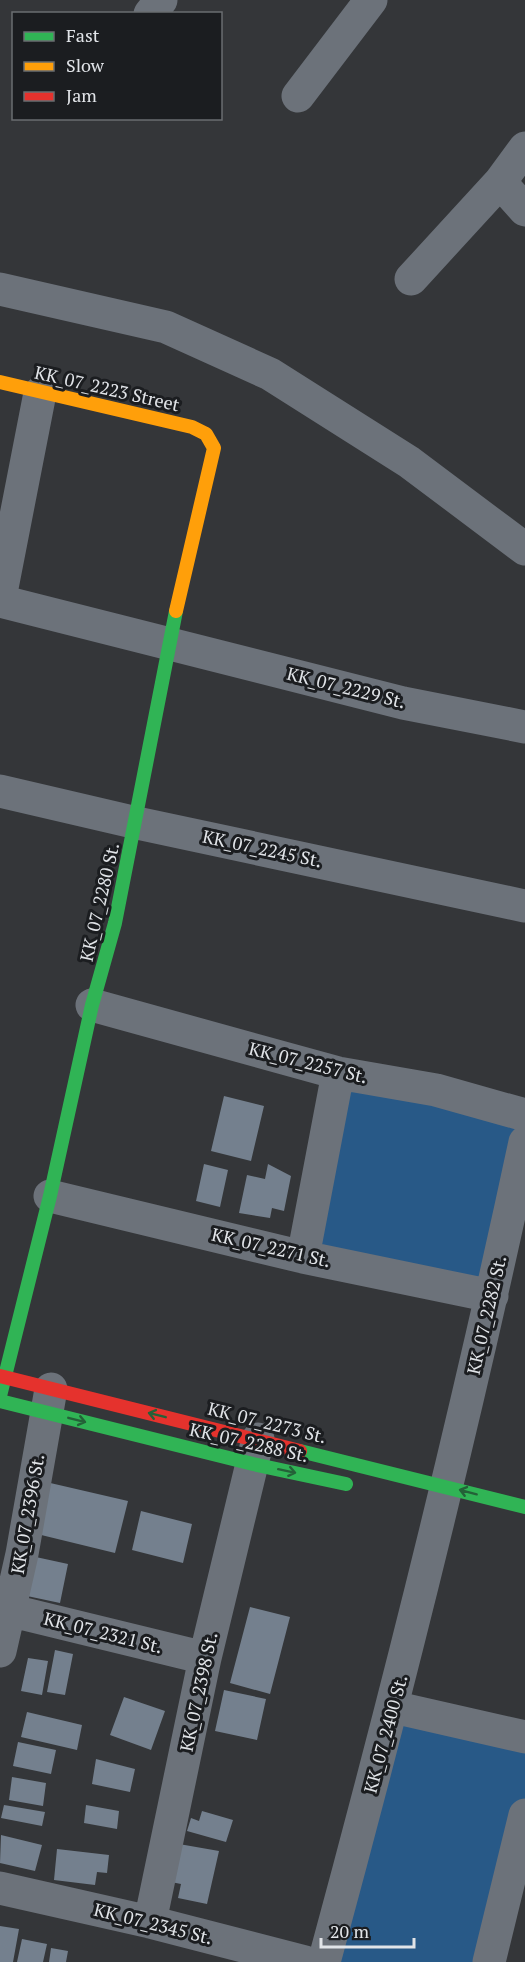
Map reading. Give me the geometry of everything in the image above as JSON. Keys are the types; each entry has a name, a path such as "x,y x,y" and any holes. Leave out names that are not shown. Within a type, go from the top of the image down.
{"street":[{"path":"298,96 372,0"},
{"path":"411,279 500,182 525,148"},
{"path":"500,182 525,210"},
{"path":"0,289 166,327 270,374 409,462 525,549"},
{"name":"KK_07_2223 Street","path":"0,382 192,427 206,434"},
{"path":"0,599 40,393"},
{"name":"KK_07_2280 St.","path":"0,1396 2,1376 50,1196 92,1005 115,923 162,692 169,642 214,448 206,434"},
{"name":"KK_07_2229 St.","path":"0,599 403,703 525,727"},
{"name":"KK_07_2245 St.","path":"0,791 136,823 525,906"},
{"name":"KK_07_2257 St.","path":"92,1005 338,1073 436,1090 525,1115"},
{"path":"303,1257 338,1073"},
{"name":"KK_07_2282 St.","path":"443,1500 492,1296 525,1142"},
{"name":"KK_07_2271 St.","path":"50,1196 303,1257 492,1296"},
{"name":"KK_07_2273 St.","path":"2,1376 48,1400 443,1500 525,1507"},
{"name":"KK_07_2288 St.","path":"0,1401 48,1400 255,1452 364,1488"},
{"name":"KK_07_2396 St.","path":"0,1651 5,1609 22,1554 48,1400"},
{"name":"KK_07_2398 St.","path":"150,1922 205,1658 255,1452"},
{"name":"KK_07_2400 St.","path":"324,1962 393,1707 443,1500"},
{"name":"KK_07_2321 St.","path":"5,1609 205,1658"},
{"path":"393,1707 525,1737"},
{"path":"489,1962 525,1815"},
{"name":"KK_07_2345 St.","path":"0,1888 150,1922 305,1962"}],"shaded area":[{"path":"338,1073 525,1115 492,1296 303,1257"},
{"path":"393,1707 525,1737 525,1815 489,1962 324,1962"}],"building":[{"path":"224,1096 264,1106 251,1161 211,1151"},
{"path":"204,1164 228,1170 220,1207 196,1201"},
{"path":"268,1164 291,1176 284,1211 272,1208 270,1218 239,1213 247,1175 265,1179"},
{"path":"46,1482 128,1501 115,1553 33,1533"},
{"path":"141,1511 192,1524 183,1563 132,1550"},
{"path":"22,1554 68,1564 60,1603 13,1593"},
{"path":"250,1607 290,1617 270,1694 230,1683"},
{"path":"55,1650 73,1654 65,1695 47,1692"},
{"path":"28,1658 48,1661 42,1695 21,1691"},
{"path":"224,1690 266,1699 257,1740 215,1731"},
{"path":"124,1697 165,1711 151,1750 110,1735"},
{"path":"27,1712 82,1725 77,1750 21,1737"},
{"path":"18,1742 56,1750 51,1774 13,1766"},
{"path":"96,1759 135,1769 130,1792 92,1784"},
{"path":"12,1777 46,1783 43,1806 9,1800"},
{"path":"4,1805 45,1812 42,1826 1,1818"},
{"path":"86,1805 119,1811 117,1829 84,1823"},
{"path":"202,1811 233,1820 226,1842 187,1831 191,1818 199,1821"},
{"path":"1,1835 42,1845 35,1871 0,1863"},
{"path":"179,1844 219,1851 207,1904 178,1898 181,1884 171,1882"},
{"path":"57,1849 109,1855 107,1873 97,1872 95,1885 54,1880"},
{"path":"0,1926 19,1929 13,1962 0,1962"},
{"path":"22,1939 47,1944 43,1962 17,1962"},
{"path":"51,1948 68,1951 66,1962 49,1962"}],"traffic: fast":[{"path":"0,1396 50,1196 92,1005 115,923 176,611"},
{"path":"0,1401 253,1464 346,1484"},
{"path":"300,1451 525,1507"}],"traffic: slow":[{"path":"0,382 192,427 206,434 214,448 176,611"}],"traffic: jam":[{"path":"0,1376 300,1451"}]}
